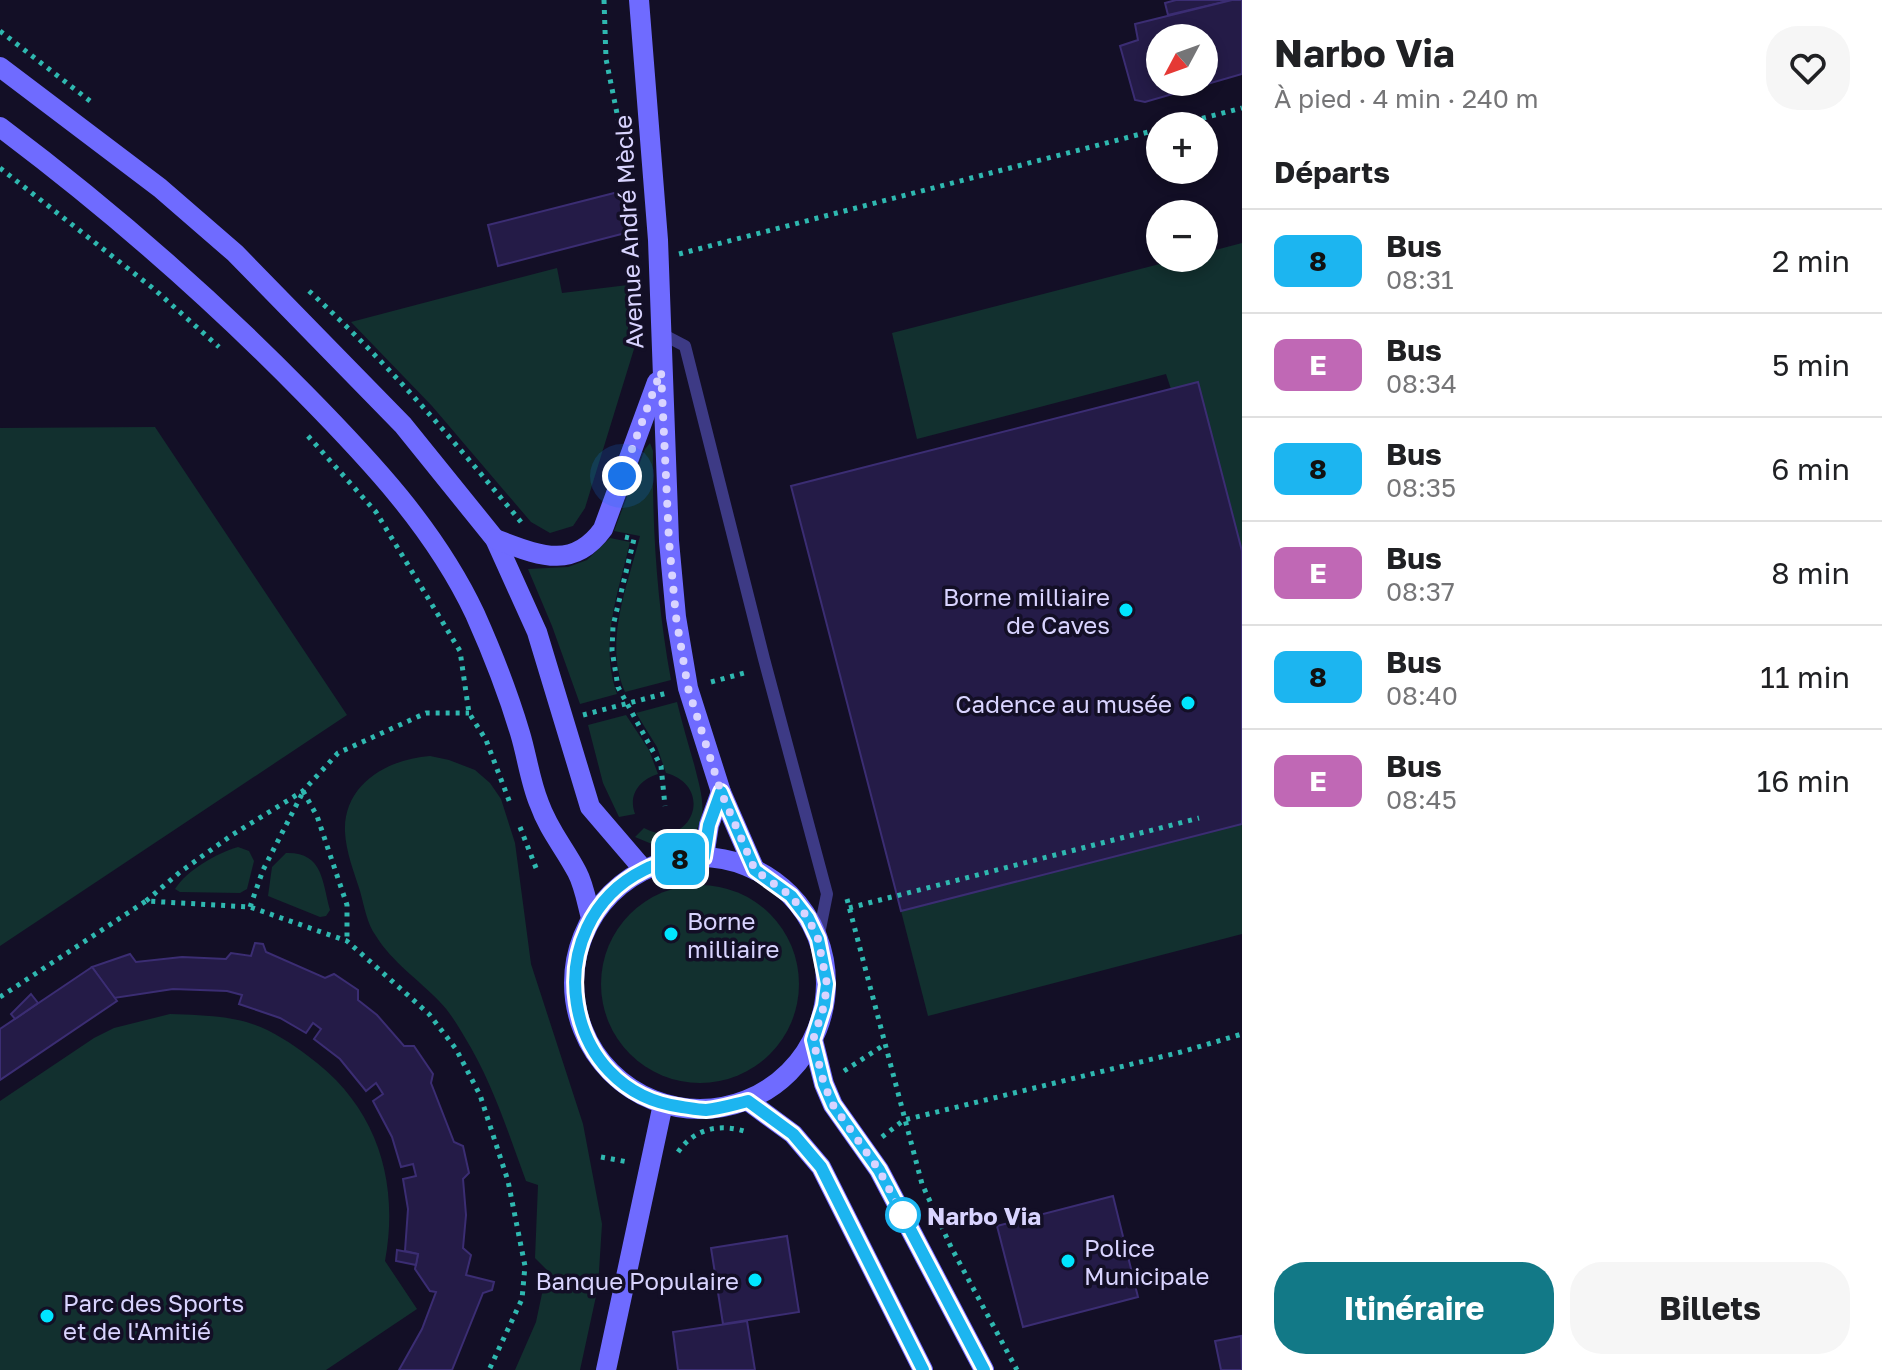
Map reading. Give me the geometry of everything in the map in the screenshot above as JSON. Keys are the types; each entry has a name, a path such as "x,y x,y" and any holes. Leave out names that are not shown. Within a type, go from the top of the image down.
{"main road":[{"name":"Avenue André Mècle","path":"639,0 659,260 661,371 676,617 688,688 721,792 755,870"},
{"path":"0,67 160,188 235,253 403,425 495,539 537,632 590,807 644,870"},
{"path":"0,127 67,177 168,262 250,338 333,422 400,498 443,555 474,613 520,732 537,800 550,831 578,874 591,918"},
{"path":"495,539 545,557 575,554 598,536 661,371"},
{"path":"704,857 709,825 721,792"},
{"path":"704,857 730,860 755,870 791,896 808,918 818,939 827,984 824,1006 813,1040 796,1066 775,1086 748,1101 706,1110 663,1104 629,1088 601,1061 582,1028 574,991 577,953 591,918 614,890 644,870 673,860 704,857"},
{"path":"813,1040 824,1084 833,1105 898,1205 984,1370"},
{"path":"748,1101 793,1134 821,1167 923,1370"},
{"path":"606,1370 663,1104"}],"lane":[{"path":"662,334 685,346 827,894 818,939"}],"path":[{"path":"604,0 606,59 625,156"},
{"path":"1218,114 1242,108"},
{"path":"659,260 1146,133"},
{"path":"0,168 154,289 225,353"},
{"path":"304,430 376,512 460,651 469,713 486,740 538,873"},
{"path":"564,720 767,667"},
{"path":"0,997 146,901 222,842 303,791 338,753 426,713 469,713"},
{"path":"486,740 520,732"},
{"path":"250,907 263,870 303,791"},
{"path":"303,791 317,816 347,905 347,941"},
{"path":"849,908 1199,818"},
{"path":"146,901 250,907 347,941 429,1014 456,1049 480,1095 508,1181 525,1266 522,1299 489,1370"},
{"path":"864,1149 904,1120 1181,1052 1242,1034"}],"green space":[{"path":"1242,243 1242,551 1198,382 1171,389 1166,374 917,439 892,333 1146,268 1146,272 1218,272 1218,249"},
{"path":"557,268 562,293 628,285 628,336 638,336 585,508 573,526 550,533 531,522 432,406 351,322"},
{"path":"155,427 347,715 0,946 0,428"},
{"path":"650,443 653,451 659,594 671,680 625,692 616,654 617,634 640,536 614,531"},
{"path":"610,538 630,542 610,637 612,675 617,694 580,704 528,569 568,567 587,560"},
{"path":"677,702 701,792 702,816 692,835 664,849 635,837 644,828 660,833 674,832 685,825 694,803 691,791 682,780 666,773 657,747 636,713"},
{"path":"626,715 649,750 658,774 645,780 637,789 633,801 635,814 619,817 603,783 588,725"},
{"path":"430,756 475,770 490,783 501,799 515,843 531,964 583,1124 602,1224 598,1287 580,1370 515,1370 536,1322 547,1270 535,1258 538,1185 526,1181 491,1089 456,1022 439,1001 390,954 373,931 349,854 346,815 360,788 371,777 399,762"},
{"path":"1242,824 1242,934 928,1016 901,911"},
{"path":"238,847 249,851 254,861 247,889 240,893 180,892 175,889 203,863"},
{"path":"286,853 307,857 319,870 330,910 326,916 320,917 268,896 272,867"},
{"path":"700,885 738,892 770,914 792,946 799,984 792,1022 770,1054 738,1076 700,1083 662,1076 630,1054 608,1022 601,984 608,946 630,914 662,892"},
{"path":"170,1014 230,1018 266,1029 308,1056 351,1097 378,1146 385,1173 389,1231 385,1261 417,1309 326,1370 0,1370 0,1101 94,1038 114,1028"}],"building":[{"path":"1176,0 1232,0 1168,15 1165,3"},
{"path":"1242,0 1242,74 1218,81 1218,24 1146,24 1146,96 1166,96 1145,102 1135,100 1120,46 1138,40 1135,24"},
{"path":"626,190 637,230 498,266 488,225"},
{"path":"1198,382 1242,551 1242,824 901,911 791,486"},
{"path":"255,943 263,944 266,952 325,978 334,974 358,990 358,1000 377,1015 404,1046 414,1046 433,1074 431,1083 454,1142 463,1146 469,1173 463,1179 466,1215 463,1248 471,1255 466,1275 494,1282 492,1290 483,1293 452,1370 399,1370 422,1329 436,1292 430,1291 415,1269 418,1254 405,1251 408,1209 403,1179 416,1176 413,1164 401,1167 392,1137 373,1101 383,1094 376,1083 366,1091 340,1059 314,1039 321,1029 313,1023 306,1033 280,1018 239,1004 242,995 227,991 173,989 114,998 92,967 130,954 136,962 182,957 226,959 231,953 251,956"},
{"path":"92,967 117,1001 0,1080 0,1029"},
{"path":"31,994 38,1003 15,1019 11,1014"},
{"name":"Police Municipale","path":"1113,1196 1138,1297 1023,1327 997,1226"},
{"name":"Banque Populaire","path":"787,1236 799,1312 723,1324 711,1248"},
{"path":"397,1250 418,1254 416,1265 396,1261"},
{"path":"747,1321 755,1370 678,1370 673,1332"},
{"path":"1241,1336 1242,1370 1221,1370 1215,1341"}],"bus line":[{"name":"8","path":"923,1370 830,1183 821,1167 793,1134 748,1101 706,1110 663,1104 629,1088 601,1061 582,1028 574,991 577,953 591,918 614,890 644,870 673,860 704,857 709,825 721,792 755,870 791,896 808,918 818,939 827,984 824,1006 813,1040 824,1084 833,1105 879,1170 984,1370"}],"place":[{"name":"Borne milliaire de Caves","path":"1126,610"},
{"name":"Cadence au musée","path":"1188,703"},
{"name":"Borne milliaire","path":"671,934"},
{"name":"Narbo Via","path":"903,1215"},
{"name":"Police Municipale","path":"1068,1261"},
{"name":"Banque Populaire","path":"755,1280"},
{"name":"Parc des Sports et de l'Amitié","path":"47,1316"}],"route":[{"path":"622,476 661,371 669,541 676,617 688,688 721,792 755,870 791,896 808,918 818,939 827,984 824,1006 813,1040 824,1084 833,1105 879,1170 903,1215"}]}
